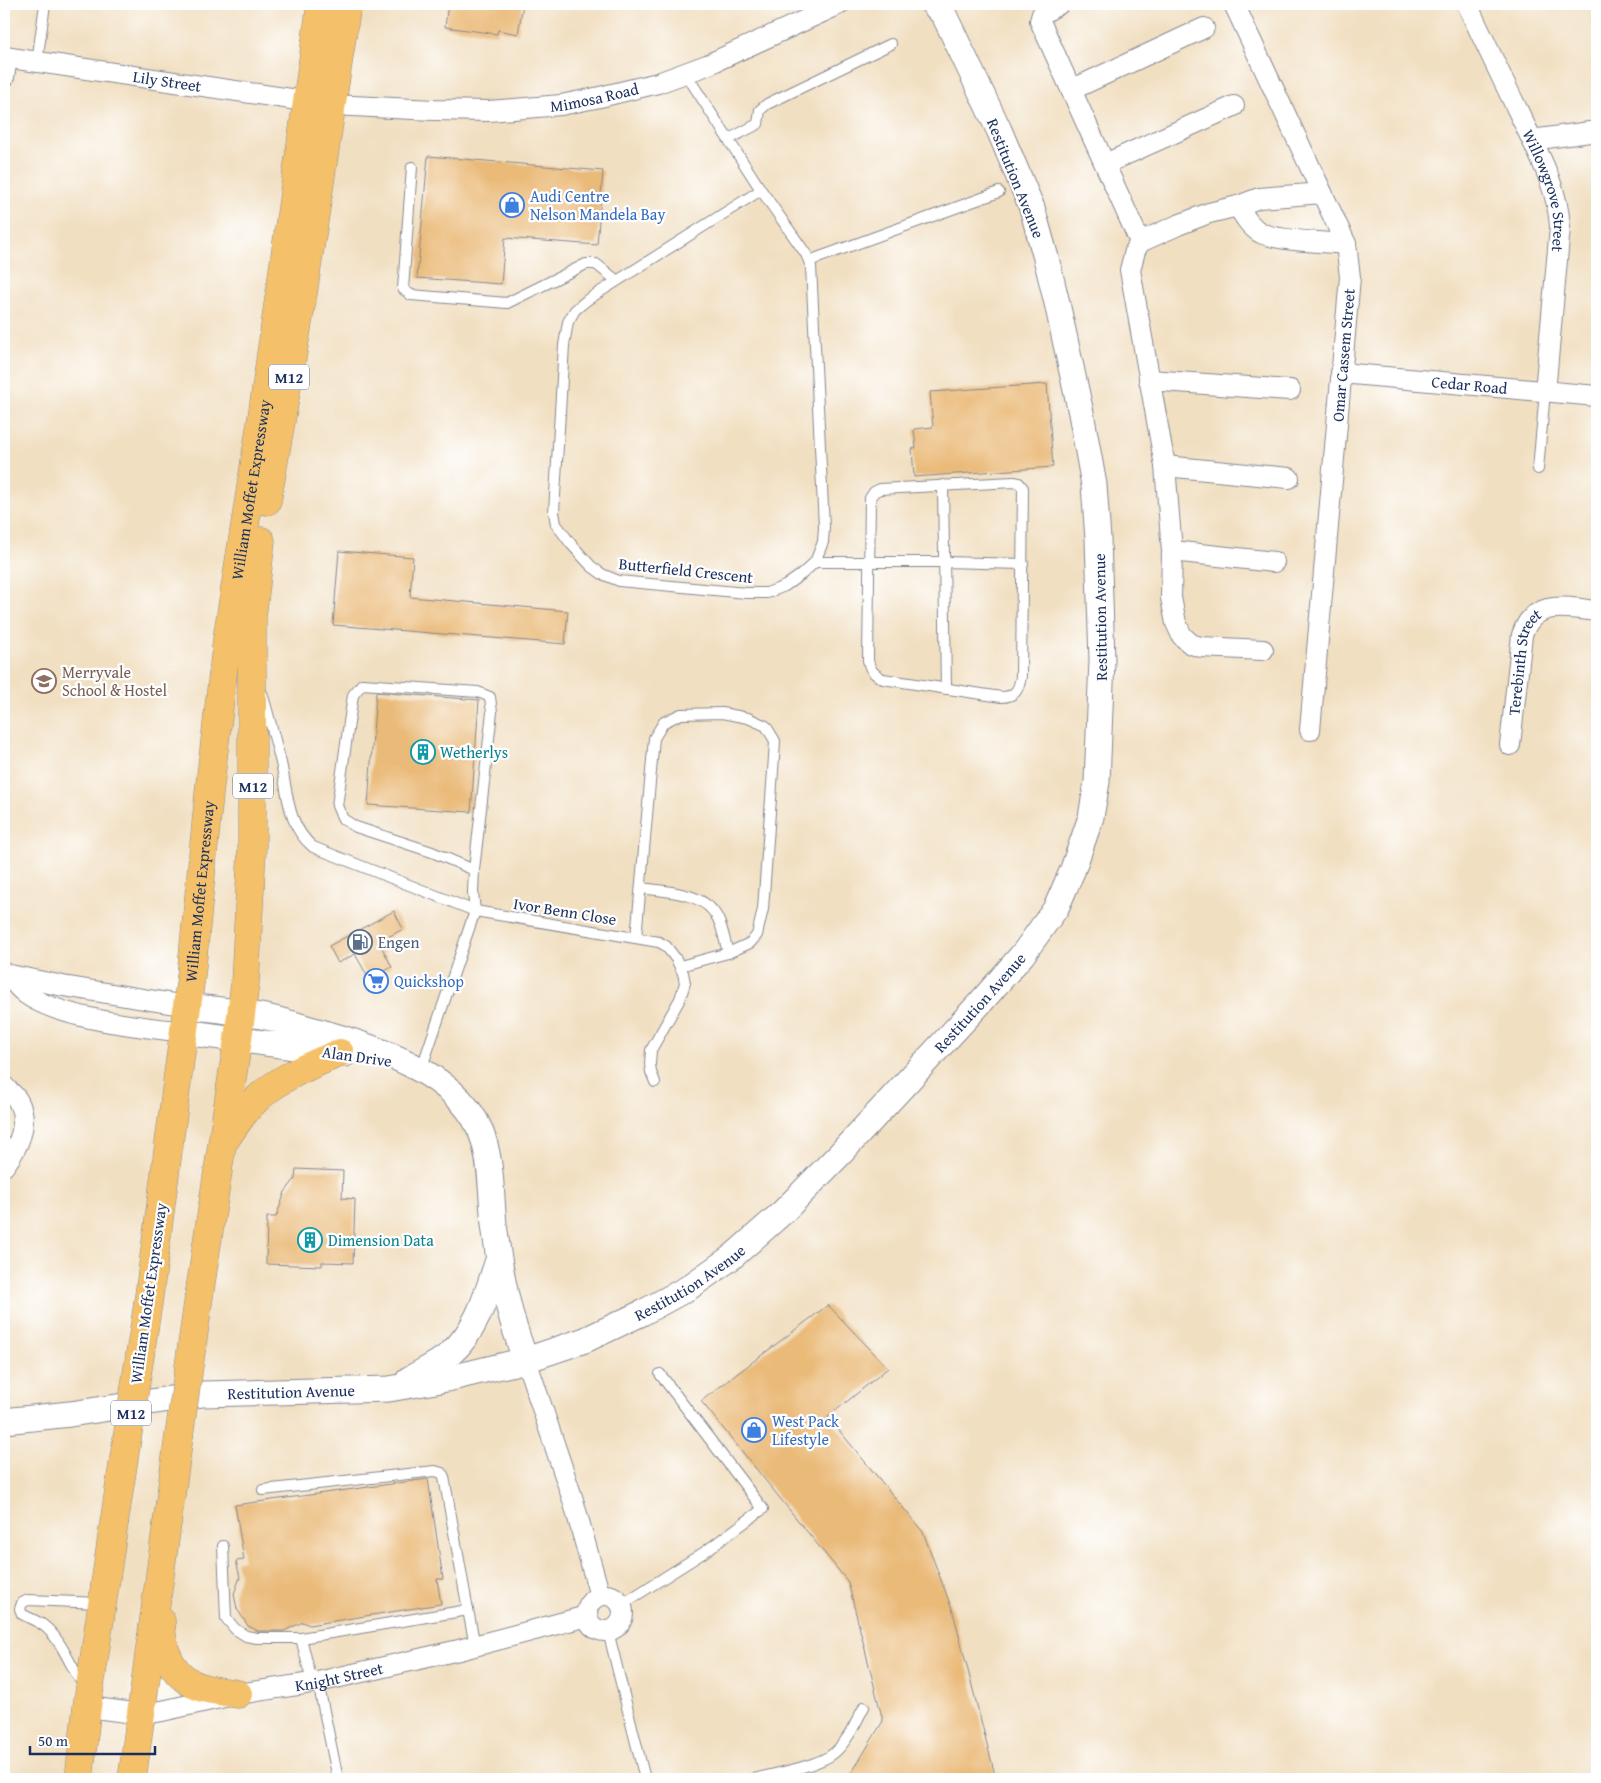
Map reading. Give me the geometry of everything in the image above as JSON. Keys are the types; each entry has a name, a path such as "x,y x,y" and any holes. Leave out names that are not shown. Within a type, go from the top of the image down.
{"main road":[{"name":"William Moffet Expressway","path":"132,1779 199,1296 239,1026 249,924 252,850 252,617 258,559 304,290 319,104 321,4"},
{"name":"William Moffet Expressway","path":"79,1779 102,1604 148,1303 186,1019 227,639 262,417 319,104 347,4"},
{"path":"222,1143 250,1106 266,1091 284,1078 340,1053"},
{"path":"161,1567 161,1636 170,1663 176,1671 192,1683 204,1688 238,1694"}],"street":[{"name":"Mimosa Road","path":"319,104 463,111 561,105 632,90 686,74 840,4"},
{"path":"1059,4 1042,14 1040,21 1140,242"},
{"name":"Omar Cassem Street","path":"1234,4 1346,244 1350,277 1310,730"},
{"name":"Willowgrove Street","path":"1467,4 1532,140 1553,188 1559,210 1560,227 1545,392"},
{"name":"Restitution Avenue","path":"4,1422 203,1394 389,1389 526,1360 585,1340 642,1313 688,1288 732,1257 783,1212 839,1155 981,1002 1023,954 1056,908 1073,869 1091,817 1097,782 1102,660 1094,484 1081,413 1046,258 1032,208 999,130 940,7"},
{"path":"1071,90 1204,28"},
{"name":"Lily Street","path":"5,63 36,62 319,104"},
{"path":"1105,164 1234,106"},
{"path":"1532,140 1597,131"},
{"path":"1263,650 1201,647 1191,644 1182,636 1176,623 1171,598 1172,551 1165,466 1130,270 1135,251 1140,242 1197,218 1259,198 1322,193"},
{"path":"1238,206 1249,224 1261,233 1300,240 1346,244"},
{"name":"Cedar Road","path":"1341,373 1597,396"},
{"path":"1149,380 1290,390"},
{"path":"1165,466 1289,478"},
{"path":"1172,551 1274,562"},
{"name":"Terebinth Street","path":"1510,745 1522,635 1529,620 1534,614 1547,609 1560,608 1597,611"},
{"name":"Alan Drive","path":"5,973 63,986 186,1019"},
{"name":"Alan Drive","path":"5,973 26,994 49,1007 92,1018 186,1019 239,1026 340,1053 412,1066"},
{"name":"Alan Drive","path":"239,1026 267,1017 359,1042 412,1066"},
{"path":"412,1066 445,1086 456,1097 474,1118 484,1140 490,1171 501,1276 518,1340 573,1500 600,1596"},
{"path":"4,1166 20,1141 23,1121 20,1106 10,1092"},
{"path":"389,1389 432,1367 452,1352 465,1337 481,1309 499,1258"},
{"path":"600,1596 612,1597 621,1605 623,1618 616,1628 608,1631 598,1630 593,1627 587,1616 590,1604 600,1596"},
{"name":"Knight Street","path":"89,1700 142,1714 238,1694 315,1682 475,1646 587,1616"}],"lane":[{"path":"36,62 45,4"},
{"path":"729,139 758,124 760,110 767,104 891,44"},
{"path":"686,74 811,266 824,527 822,542 815,562 1023,564"},
{"path":"412,167 403,289 411,295 507,302 586,264 596,264 616,280"},
{"name":"Butterfield Crescent","path":"761,190 616,280 575,310 568,322 565,334 554,512 556,524 570,544 591,566 602,574 619,581 746,593 767,593 785,586 815,562"},
{"path":"809,261 999,192"},
{"path":"1538,468 1545,392"},
{"path":"1014,482 1019,483 1023,488 1021,676 1020,685 1015,693 1009,697 883,679 870,670 868,660 870,498 874,492 880,489 943,485 1014,482"},
{"path":"943,485 946,689"},
{"name":"Ivor Benn Close","path":"251,648 281,766 289,808 299,832 305,841 313,847 475,912 659,942 671,951 680,966 685,982 684,990 650,1056 651,1072 655,1082"},
{"path":"412,1066 475,912 473,892 474,870 492,712 490,697 478,692 362,684 353,695 336,806 343,819 356,827 432,852 474,870"},
{"path":"636,938 654,738 664,722 681,714 722,713 748,718 766,726 775,741 763,909 757,936 750,943 728,953 680,966"},
{"path":"641,888 689,896 706,904 718,917 728,953"},
{"path":"621,1605 702,1553 763,1509 660,1374"},
{"path":"263,1490 435,1471 442,1473 475,1646"},
{"path":"223,1546 226,1618 235,1629 246,1636 257,1638 301,1638 468,1610"},
{"path":"89,1700 53,1635 43,1625 22,1614 20,1609 22,1603 28,1600 102,1604"},
{"path":"608,1631 645,1779"},
{"path":"301,1638 315,1682 338,1779"},
{"path":"753,1779 829,1757 845,1741 864,1707"}],"building":[{"path":"448,4 523,4 518,34 498,30 497,34 445,27"},
{"name":"Audi Centre Nelson Mandela Bay","path":"428,156 603,171 597,245 505,238 501,284 417,278"},
{"path":"1047,384 1053,467 914,477 912,449 916,448 914,429 933,427 930,392"},
{"path":"339,551 413,557 410,597 568,611 565,644 333,625"},
{"name":"Wetherlys","path":"376,692 479,700 471,812 368,805"},
{"path":"394,911 403,929 379,942 392,967 369,979 355,954 338,963 329,946"},
{"name":"Dimension Data","path":"296,1169 343,1171 342,1198 355,1199 353,1263 322,1262 322,1266 266,1264 267,1217 276,1217 285,1192 295,1179"},
{"path":"828,1305 888,1368 828,1417 923,1532 953,1612 996,1779 848,1779 883,1721 848,1582 701,1401"},
{"path":"428,1479 443,1579 437,1579 441,1604 309,1625 303,1622 284,1631 258,1631 248,1626 237,1609 234,1594 240,1577 236,1561 244,1560 235,1505"}],"place":[{"name":"Audi Centre Nelson Mandela Bay","path":"512,205"},
{"name":"Merryvale School & Hostel","path":"44,681"},
{"name":"Wetherlys","path":"423,752"},
{"name":"Engen","path":"360,942"},
{"name":"Quickshop","path":"376,981"},
{"name":"Dimension Data","path":"310,1240"},
{"name":"West Pack Lifestyle","path":"754,1430"}]}
